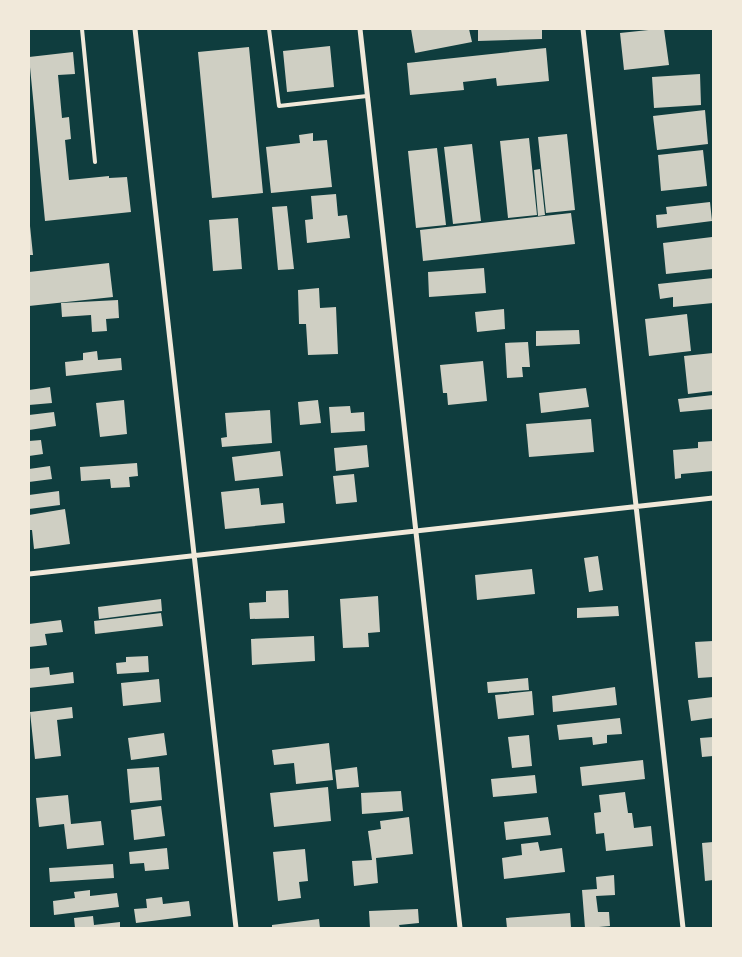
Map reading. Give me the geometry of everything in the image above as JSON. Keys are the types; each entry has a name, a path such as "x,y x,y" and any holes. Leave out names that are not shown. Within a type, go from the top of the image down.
{"street":[{"path":"135,29 236,928"},
{"path":"360,29 460,928"},
{"path":"583,29 683,928"},
{"path":"29,574 713,498"}],"lane":[{"path":"82,29 95,162"},
{"path":"269,29 280,106 368,96"}],"building":[{"path":"411,29 469,29 472,42 415,53"},
{"path":"478,29 542,29 542,39 478,41"},
{"path":"664,29 669,65 624,70 620,33"},
{"path":"330,46 334,87 287,92 283,51"},
{"path":"249,47 263,193 212,198 198,52"},
{"path":"546,48 549,81 497,86 496,78 463,82 464,90 410,95 407,63"},
{"path":"73,52 75,74 58,75 62,118 69,117 71,139 65,140 69,180 109,176 109,178 127,177 131,212 45,221 29,57"},
{"path":"700,74 701,105 654,108 652,77"},
{"path":"705,110 708,144 657,150 653,116"},
{"path":"313,133 313,141 327,140 332,187 271,193 266,147 300,143 299,135"},
{"path":"567,134 575,210 546,213 538,137"},
{"path":"529,138 537,215 508,218 500,141"},
{"path":"472,144 481,221 453,224 444,147"},
{"path":"437,148 446,225 416,228 408,151"},
{"path":"703,150 707,186 661,191 658,155"},
{"path":"540,169 545,215 538,216 534,170"},
{"path":"336,194 338,216 347,215 350,238 307,243 305,220 313,219 311,196"},
{"path":"710,202 712,221 657,228 656,215 667,214 666,207"},
{"path":"287,206 294,269 278,270 272,207"},
{"path":"571,213 575,244 423,261 420,230"},
{"path":"238,218 242,269 213,271 209,220"},
{"path":"30,226 33,255 29,255"},
{"path":"712,237 713,269 666,274 663,243"},
{"path":"109,263 113,297 29,306 29,272"},
{"path":"484,268 486,293 429,297 428,272"},
{"path":"713,278 713,303 673,307 673,297 660,299 658,284"},
{"path":"319,288 320,308 336,307 338,354 308,355 306,324 299,324 298,290"},
{"path":"118,300 119,318 106,319 107,331 92,332 91,315 62,317 61,303"},
{"path":"504,309 505,329 477,332 475,312"},
{"path":"687,314 691,351 649,356 645,319"},
{"path":"579,330 580,344 536,346 536,331"},
{"path":"528,342 530,367 522,367 523,377 507,378 505,343"},
{"path":"97,351 98,360 121,358 122,370 66,376 65,362 83,360 83,353"},
{"path":"713,353 713,391 688,394 684,356"},
{"path":"483,361 487,401 448,405 447,393 443,393 440,365"},
{"path":"50,387 52,403 29,405 29,390"},
{"path":"586,388 589,407 541,413 539,393"},
{"path":"713,395 713,409 680,412 678,399"},
{"path":"124,400 127,434 100,437 96,403"},
{"path":"318,400 321,423 300,425 298,402"},
{"path":"350,406 351,413 364,412 365,431 331,433 329,407"},
{"path":"270,410 272,443 222,447 221,438 227,437 225,413"},
{"path":"54,412 56,426 29,430 29,415"},
{"path":"591,419 594,452 529,457 526,424"},
{"path":"41,440 43,454 29,456 29,441"},
{"path":"713,441 713,471 681,474 681,478 675,479 673,450 698,448 698,442"},
{"path":"367,445 369,467 336,471 334,448"},
{"path":"280,451 283,476 235,481 232,457"},
{"path":"137,463 138,476 129,477 130,487 111,488 110,479 81,481 80,467"},
{"path":"50,466 52,479 29,482 29,469"},
{"path":"354,474 357,502 336,504 333,476"},
{"path":"259,488 261,505 283,503 285,523 225,529 221,492"},
{"path":"59,491 60,505 29,509 29,495"},
{"path":"65,509 70,544 34,549 32,530 29,530 29,515"},
{"path":"598,556 603,590 589,592 584,558"},
{"path":"532,569 535,594 477,600 475,575"},
{"path":"288,590 289,618 250,619 249,603 266,602 266,591"},
{"path":"378,596 380,632 368,633 369,647 343,648 340,599"},
{"path":"161,599 162,611 99,619 98,607"},
{"path":"618,606 619,616 577,618 577,608"},
{"path":"161,613 163,626 95,634 94,621"},
{"path":"61,620 63,632 45,634 47,645 29,647 29,624"},
{"path":"314,636 315,661 252,665 251,639"},
{"path":"713,641 713,677 698,678 695,642"},
{"path":"148,656 149,672 117,674 116,663 126,662 126,657"},
{"path":"49,667 50,675 73,672 74,683 29,688 29,669"},
{"path":"528,678 529,690 488,693 487,682"},
{"path":"159,679 161,702 123,706 121,683"},
{"path":"615,687 617,705 553,712 552,696"},
{"path":"532,691 534,715 498,719 495,695"},
{"path":"713,697 713,718 691,721 688,700"},
{"path":"72,707 73,718 57,720 61,756 35,759 30,712"},
{"path":"620,718 622,734 607,735 607,743 593,745 592,737 559,740 557,725"},
{"path":"164,733 167,755 131,760 128,738"},
{"path":"529,735 532,766 512,768 508,737"},
{"path":"713,737 713,756 702,757 700,738"},
{"path":"329,743 333,780 296,784 294,763 274,765 272,750"},
{"path":"643,760 645,779 582,786 580,767"},
{"path":"159,767 162,800 130,803 127,769"},
{"path":"357,767 359,787 337,789 335,770"},
{"path":"535,775 537,793 493,797 491,779"},
{"path":"328,787 331,821 274,827 270,793"},
{"path":"401,791 403,811 362,814 361,793"},
{"path":"625,792 628,813 632,813 634,828 651,826 653,846 606,851 604,833 596,834 594,813 601,812 599,795"},
{"path":"68,795 71,824 101,821 104,845 67,849 64,824 39,827 36,798"},
{"path":"161,806 165,836 134,840 131,810"},
{"path":"409,817 413,854 376,858 378,883 354,886 352,861 372,860 368,831 381,829 380,821"},
{"path":"548,817 551,835 506,840 504,822"},
{"path":"538,842 540,851 562,848 565,872 504,879 502,858 522,855 521,844"},
{"path":"713,842 713,880 705,881 702,843"},
{"path":"167,848 169,869 145,871 144,863 130,864 129,852"},
{"path":"305,849 308,881 299,882 301,898 278,901 273,852"},
{"path":"113,864 114,878 50,882 49,868"},
{"path":"614,875 615,895 596,896 598,912 609,912 610,926 585,928 582,890 597,889 596,877"},
{"path":"90,890 90,896 117,893 119,907 54,915 53,901 75,898 74,892"},
{"path":"162,897 163,904 189,901 191,916 136,923 134,909 147,908 146,899"},
{"path":"418,909 419,923 399,925 400,928 370,928 369,911"},
{"path":"570,913 571,928 507,928 506,918"},
{"path":"93,916 94,925 120,922 120,928 75,928 74,918"},
{"path":"319,919 320,928 272,928 272,925"}]}
